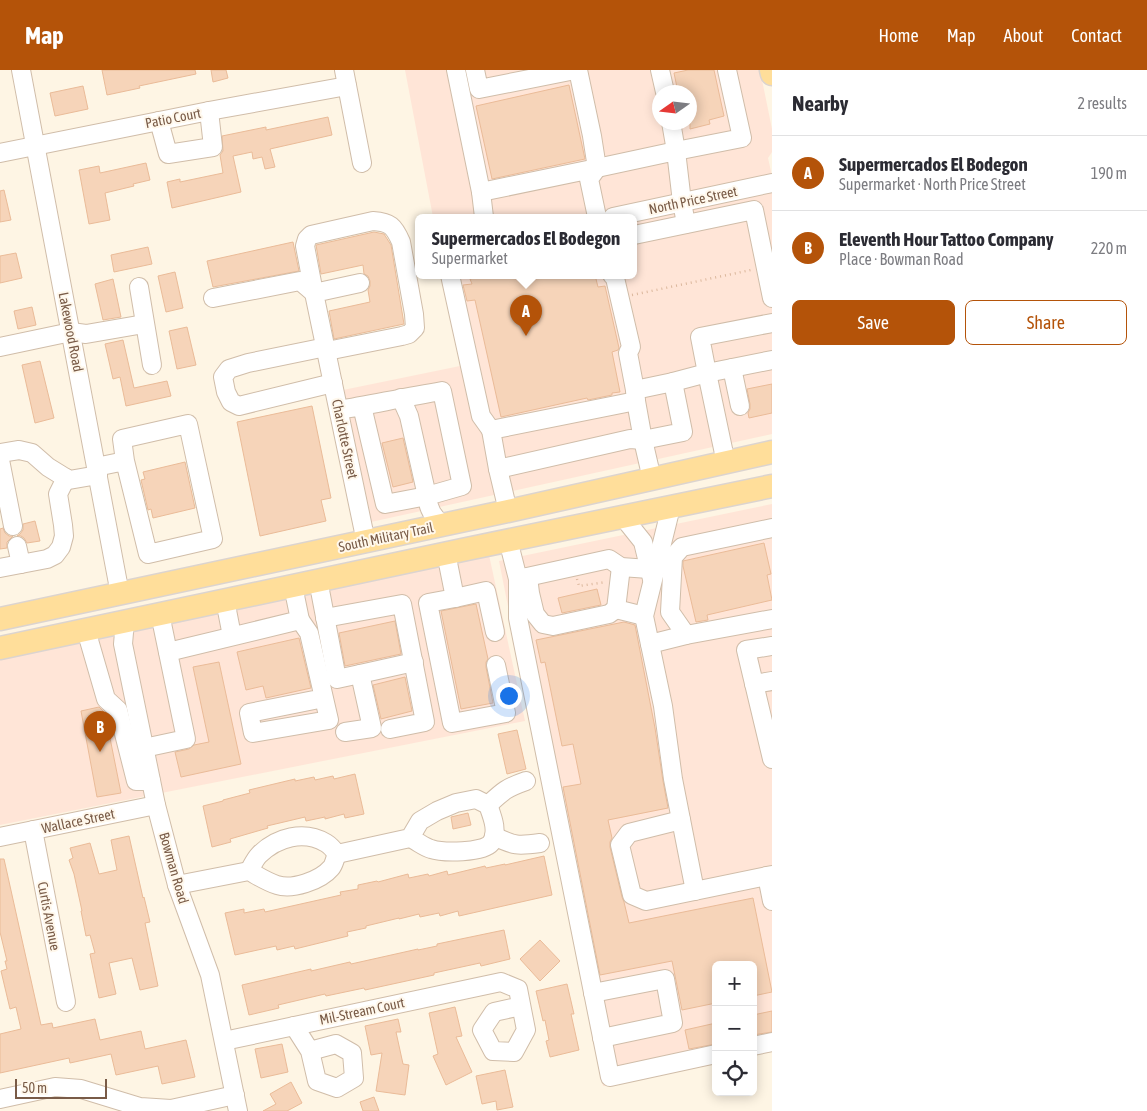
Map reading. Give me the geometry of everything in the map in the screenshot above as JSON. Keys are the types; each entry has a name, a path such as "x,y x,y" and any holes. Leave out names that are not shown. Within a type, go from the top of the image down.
{"main road":[{"name":"South Military Trail","path":"0,619 366,542 772,452"},
{"name":"South Military Trail","path":"0,648 772,486"},
{"path":"318,580 326,570 487,535 508,511"},
{"path":"125,621 138,607 151,602 277,575 292,557"},
{"path":"0,641 105,617 117,605 120,594"}],"street":[{"name":"Lakewood Road","path":"20,70 120,594"},
{"path":"456,70 481,192 484,214"},
{"path":"475,70 479,89 576,70 592,136 597,168 589,179 596,214"},
{"path":"660,70 663,85"},
{"path":"481,192 742,138 727,70"},
{"name":"Patio Court","path":"0,153 159,121 345,78"},
{"path":"345,78 362,163"},
{"path":"159,121 168,154 214,147 209,110"},
{"path":"672,130 686,224"},
{"name":"North Price Street","path":"627,214 772,183"},
{"path":"637,234 754,210 770,285"},
{"name":"Charlotte Street","path":"325,345 402,336 409,334 415,328 401,242 390,225 373,221 311,234 307,239 306,246 314,292 325,345 333,383 339,410 366,542"},
{"path":"451,279 481,416 491,430 508,511"},
{"path":"615,279 631,347 628,353 643,440 652,479"},
{"path":"213,298 300,281 314,292 360,283"},
{"path":"139,287 152,365"},
{"path":"726,463 700,337 772,323"},
{"path":"0,347 70,332 86,334 144,324"},
{"path":"325,345 302,352 248,363 229,370 223,377 226,392 231,402 239,406 333,383"},
{"path":"491,430 636,396 673,382 707,373 772,360"},
{"path":"732,368 740,406"},
{"path":"498,469 630,440 643,440 683,432 673,382"},
{"path":"339,410 442,391 462,486 427,496 385,504 362,406"},
{"path":"401,398 409,416 428,506 432,515 442,525"},
{"path":"188,424 213,539 148,554 125,462 122,439 188,424"},
{"path":"0,453 19,450 32,453 48,467 69,480 125,462"},
{"path":"0,460 13,526"},
{"path":"0,568 47,559 54,555 61,547 64,536 58,494 66,478"},
{"path":"670,507 651,575 644,616 663,706 672,770 695,891"},
{"path":"623,516 644,542 651,575"},
{"path":"686,635 670,612 673,557 682,547 772,528"},
{"path":"508,540 530,593 535,614 543,624 553,626 609,614 616,609 644,616"},
{"path":"17,546 21,564"},
{"path":"446,553 455,598"},
{"path":"523,578 614,563 651,575"},
{"path":"614,563 616,609"},
{"path":"523,578 518,618 610,1077 712,1055"},
{"path":"318,580 337,679 414,662"},
{"path":"293,586 300,620 309,632 324,698"},
{"path":"495,632 486,591 428,603 452,723 506,713 496,665"},
{"path":"225,600 232,636"},
{"path":"325,618 402,604 425,722 390,729"},
{"path":"144,748 186,739 160,614"},
{"path":"650,644 686,635 772,619"},
{"path":"168,652 300,620"},
{"name":"Bowman Road","path":"125,621 123,644 156,805 178,885 210,975 237,1103"},
{"path":"86,630 106,699 118,710 136,781 152,782"},
{"path":"772,646 746,650 772,758"},
{"path":"345,732 372,728 360,674"},
{"path":"754,684 772,681"},
{"path":"488,805 502,791 526,781"},
{"path":"337,854 410,838 430,848 445,851 466,851 490,844 494,836 494,827 488,805 476,799 449,805 420,821 410,838"},
{"name":"Wallace Street","path":"0,837 156,805"},
{"path":"681,820 629,833 620,845 632,895 646,900 770,875 772,901"},
{"name":"Curtis Avenue","path":"33,830 66,1002"},
{"path":"249,871 258,856 272,843 294,836 311,837 328,844 337,854"},
{"path":"494,836 512,845 540,844"},
{"path":"178,885 249,871 263,880 278,886 297,886 311,882 321,876 331,868 337,854"},
{"path":"593,993 665,979 673,1024 602,1038"},
{"name":"Mil-Stream Court","path":"224,1041 501,982 518,989 521,1006"},
{"path":"294,1026 310,1050"},
{"path":"757,1045 772,1042"},
{"path":"0,1099 55,1087 81,1089 140,1108 171,1108 237,1103"}],"path":[{"path":"620,297 756,269 770,285"},
{"path":"577,578 579,586 607,582 614,563"}],"shaded area":[{"path":"405,70 760,70 772,129 772,152 768,158 772,176 772,434 371,522 343,390 460,366 445,279 637,279 637,214 432,214"},
{"path":"772,504 772,1050 757,1053 757,961 712,961 712,1063 603,1086 499,561"},
{"path":"489,555 525,721 0,825 0,658"}],"building":[{"path":"102,70 195,70 196,74 107,95"},
{"path":"211,70 226,70 228,78 213,82"},
{"path":"688,70 714,70 724,116 709,120 710,124 697,127 697,85 677,85 674,73"},
{"path":"569,85 585,159 492,179 476,106"},
{"path":"83,86 88,109 55,116 50,93"},
{"path":"328,117 332,135 270,149 275,167 265,169 262,157 253,159 252,152 233,156 241,192 172,208 167,182 180,179 180,182 223,173 220,155 223,151 222,136 266,127 266,130"},
{"path":"146,163 150,180 105,193 110,220 89,224 79,170 99,166 100,173"},
{"path":"4,190 11,220 0,222 0,191"},
{"path":"374,232 384,234 391,245 404,324 334,339 329,311 370,302 368,290 370,281 368,276 364,274 363,265 321,274 316,245"},
{"path":"293,242 299,271 213,287 207,261"},
{"path":"148,247 152,264 114,272 111,255"},
{"path":"16,253 22,278 0,283 0,256"},
{"path":"175,272 183,308 166,312 158,276"},
{"path":"113,279 121,317 103,320 95,284"},
{"path":"470,279 596,279 598,287 605,286 619,348 612,352 620,392 501,417 475,300 467,301 463,285 472,284"},
{"path":"32,307 36,325 18,329 14,311"},
{"path":"187,327 196,365 177,369 169,331"},
{"path":"123,340 134,388 167,381 171,396 126,406 120,377 113,379 105,344"},
{"path":"40,361 54,418 35,423 22,365"},
{"path":"772,384 772,413 749,418 750,404 747,389"},
{"path":"312,406 331,498 321,500 326,521 260,536 237,422"},
{"path":"403,438 413,482 393,487 382,443"},
{"path":"185,462 195,508 153,518 151,509 148,510 141,480 145,479 143,472"},
{"path":"35,521 40,541 27,543 24,538 17,536 23,530 23,524"},
{"path":"3,528 5,533 13,536 7,542 7,548 0,549 0,529"},
{"path":"764,543 771,574 767,575 772,600 707,615 708,620 696,622 683,561"},
{"path":"597,589 601,605 562,613 558,598"},
{"path":"476,604 488,659 486,667 493,703 461,709 441,611"},
{"path":"395,621 401,654 345,666 339,633"},
{"path":"624,622 635,625 668,808 608,820 612,838 610,847 629,923 753,898 772,992 757,995 757,961 712,961 712,1004 682,1010 672,961 600,975 563,787 581,784 573,744 562,746 545,662 541,663 536,640"},
{"path":"299,638 311,688 266,698 263,686 246,690 237,652"},
{"path":"219,662 241,764 181,777 175,752 209,742 193,667"},
{"path":"405,677 412,711 381,719 373,685"},
{"path":"99,707 105,713 121,793 97,797 81,711"},
{"path":"517,730 526,769 507,774 498,734"},
{"path":"355,774 364,814 345,818 344,814 306,821 305,817 267,826 268,828 230,839 231,842 212,847 203,806 250,793 249,790 295,779 295,781 314,777 315,780 333,776 334,779"},
{"path":"468,813 471,825 453,829 451,817"},
{"path":"129,836 150,922 145,923 158,986 140,990 132,958 109,963 116,994 99,998 90,954 95,953 90,935 86,936 74,874 69,860 73,858 70,848 90,843 99,874 117,870 111,840"},
{"path":"544,856 552,895 459,916 458,911 440,916 439,913 420,917 419,914 366,926 366,928 347,932 348,936 295,949 294,946 277,950 276,946 235,955 225,913 244,909 244,913 264,909 265,912 341,895 340,892 358,889 358,885 408,874 409,878 428,874 429,876 447,871 448,875 485,866 486,868 505,865"},
{"path":"0,859 4,859 41,1025 52,1023 53,1028 95,1019 100,1040 141,1031 145,1049 186,1040 195,1077 162,1084 158,1066 116,1075 111,1054 70,1063 69,1058 0,1073 0,1034 21,1029 16,1007 10,1009 1,971 7,969 5,961 7,961 0,932"},
{"path":"504,930 510,959 481,966 480,963 365,990 364,988 326,996 325,994 278,1005 279,1008 249,1015 242,985 311,969 311,971 350,962 351,964 418,950 437,946 437,944"},
{"path":"540,940 560,961 540,981 520,959"},
{"path":"567,984 574,1014 571,1014 579,1050 550,1057 546,1041 549,1040 545,1020 543,1021 536,991"},
{"path":"455,1007 462,1036 456,1037 472,1072 446,1085 433,1056 438,1054 429,1013"},
{"path":"772,1011 772,1032 757,1034 757,1014"},
{"path":"398,1019 401,1032 396,1032 403,1064 409,1065 405,1095 376,1091 382,1053 371,1055 365,1026"},
{"path":"712,1024 712,1045 689,1049 685,1030"},
{"path":"282,1044 288,1072 261,1078 255,1049"},
{"path":"505,1070 513,1107 497,1110 496,1101 482,1104 476,1076"},
{"path":"291,1082 302,1103 287,1111 263,1111 276,1104 270,1094"},
{"path":"374,1097 379,1111 363,1111 360,1102"}],"place":[{"name":"Supermercados El Bodegon","path":"526,336"},
{"name":"Eleventh Hour Tattoo Company","path":"100,752"}]}
